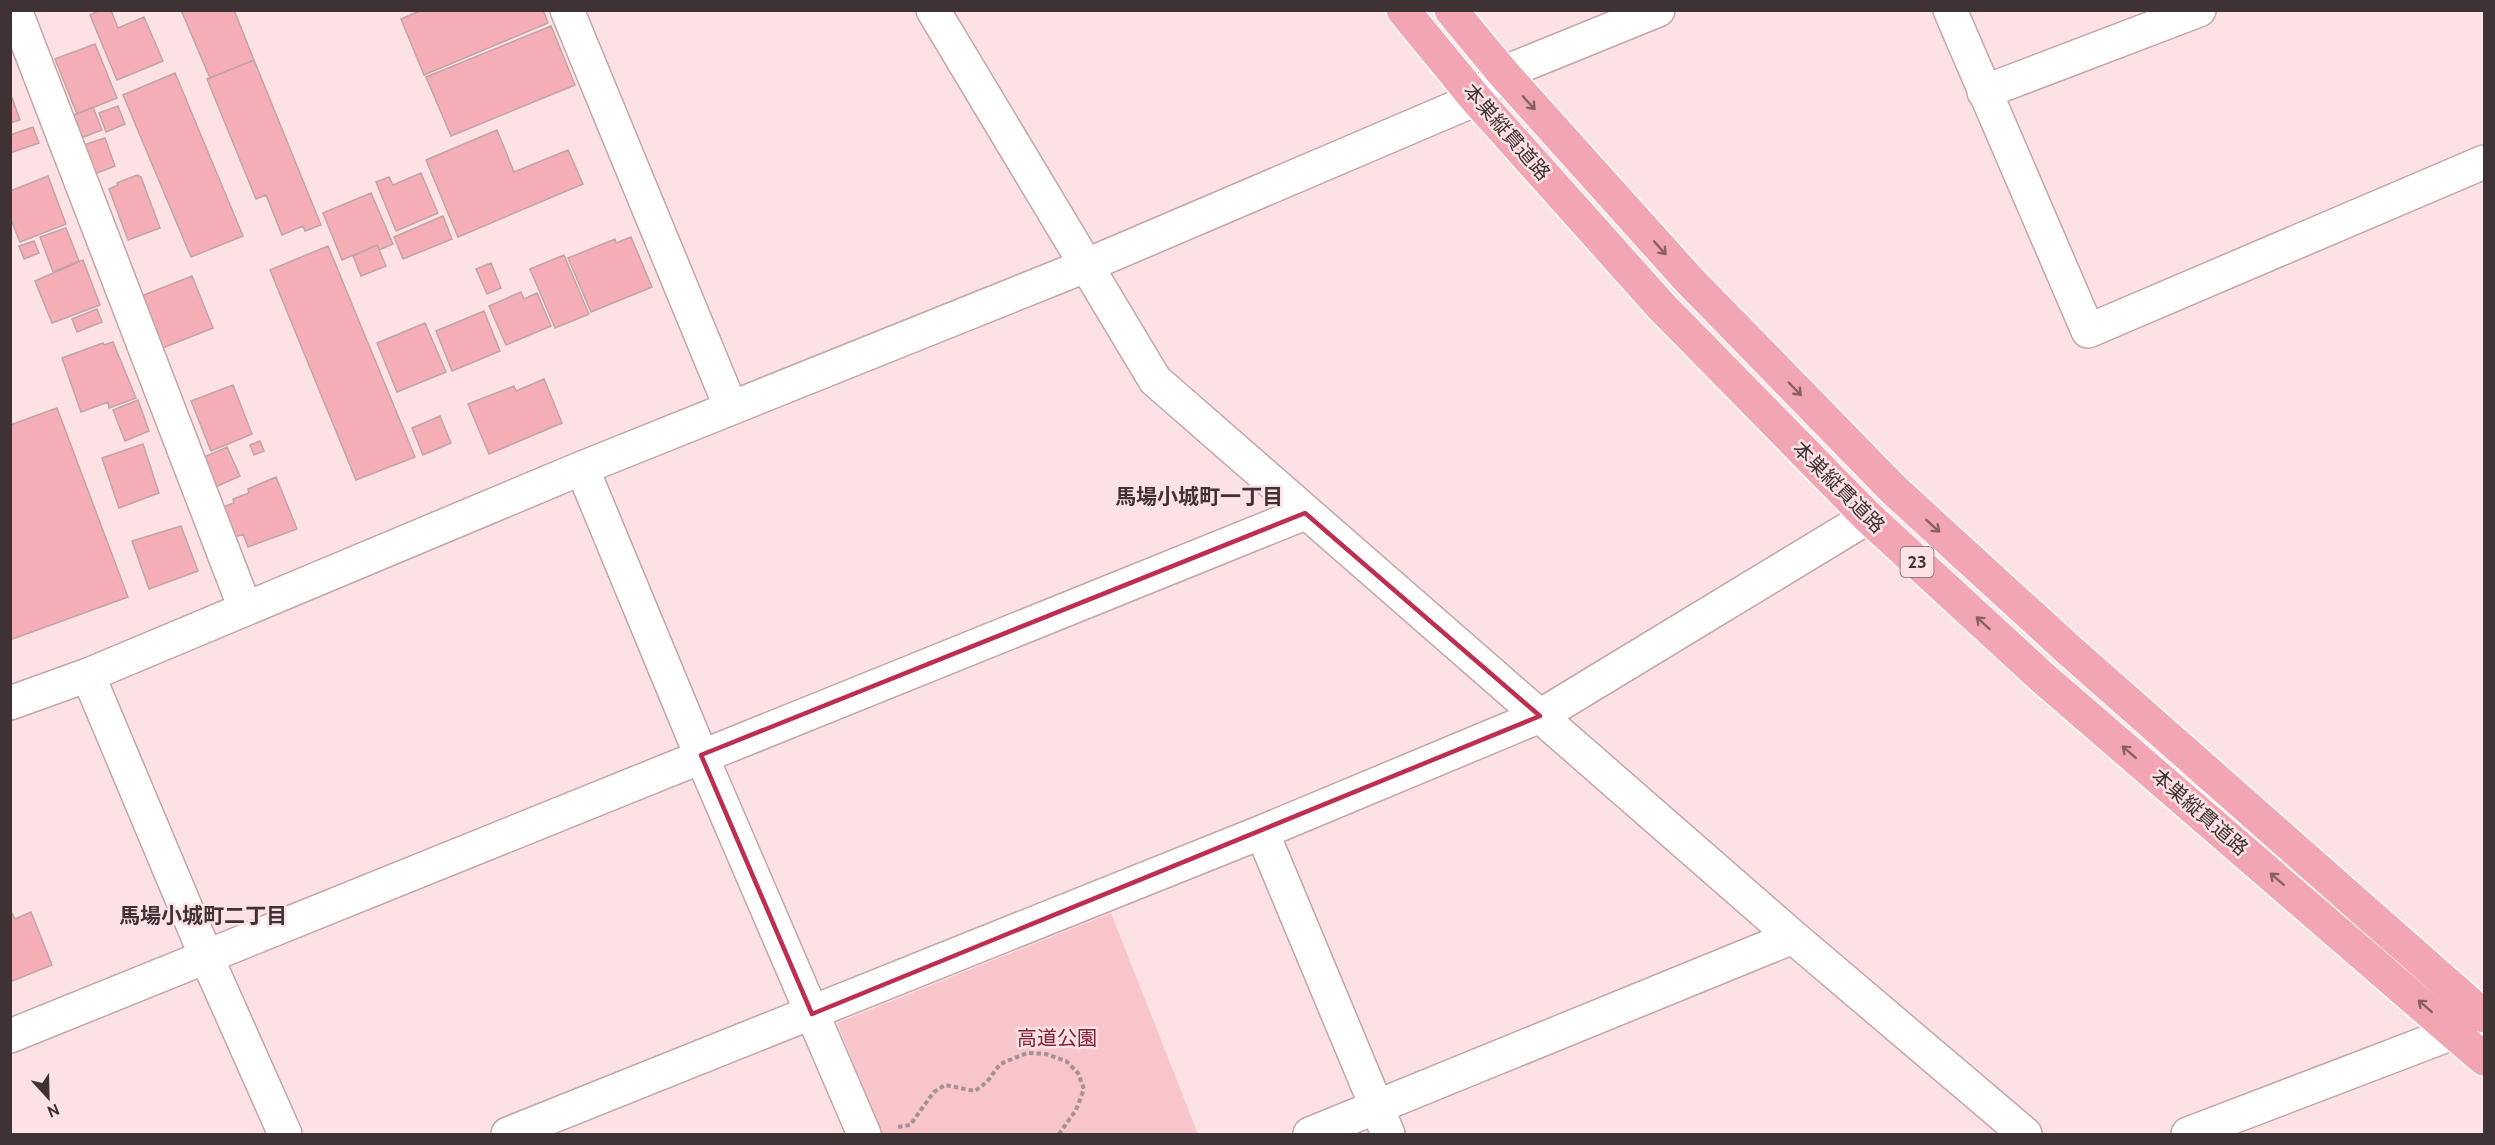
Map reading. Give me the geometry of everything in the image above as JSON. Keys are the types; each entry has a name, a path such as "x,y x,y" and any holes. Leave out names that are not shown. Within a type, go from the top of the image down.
{"main road":[{"name":"本巣縦貫道路","path":"1403,10 1476,99 1661,306 1868,517 2043,678 2484,1059"},
{"name":"本巣縦貫道路","path":"1451,10 1503,73 1689,280 1894,490 2069,650 2483,1014"}],"street":[{"path":"15,10 245,608"},
{"path":"567,10 731,408"},
{"path":"933,10 1155,380 1793,938 2025,1134"},
{"path":"10,703 88,675 582,468 1085,266 1476,99 1503,73 1658,10"},
{"path":"1950,10 2088,331 2484,162"},
{"path":"1984,92 2199,10"},
{"path":"582,468 701,755 863,1133"},
{"path":"10,1036 1305,513"},
{"path":"508,1134 1262,832 1540,716 1868,517"},
{"path":"88,675 206,956 285,1134"},
{"path":"1262,832 1383,1121"},
{"path":"1310,1134 1383,1121 1793,938"},
{"path":"2188,1134 2455,1032 2483,1014"}],"path":[{"path":"863,1133 910,1125 934,1092 945,1085 975,1091 987,1082 1000,1064 1027,1053 1046,1054 1066,1061 1078,1073 1084,1089 1076,1110 1059,1134"}],"highlighted area":[{"path":"1305,513 1540,716 812,1014 701,755"}],"green space":[{"name":"高道公園","path":"1111,913 1198,1134 882,1134 837,1023"}],"building":[{"path":"100,10 111,10 118,28 144,17 163,61 117,80 90,15"},
{"path":"181,10 234,10 254,60 210,78"},
{"path":"422,10 543,10 548,23 424,75 401,19"},
{"path":"551,26 575,85 451,136 426,77"},
{"path":"95,44 117,98 77,114 55,59"},
{"path":"254,60 321,225 305,231 303,226 282,235 266,195 256,199 207,79"},
{"path":"175,73 243,236 191,257 123,95"},
{"path":"10,92 20,120 10,123"},
{"path":"118,106 125,124 106,132 99,113"},
{"path":"93,107 102,130 78,139 69,117"},
{"path":"33,127 39,143 10,153 10,135"},
{"path":"497,130 514,172 568,150 583,184 458,237 426,160"},
{"path":"105,138 115,166 92,175 81,146"},
{"path":"421,173 438,213 396,231 376,182 389,177 393,185"},
{"path":"137,175 141,177 160,228 128,240 109,189"},
{"path":"48,176 66,224 20,242 10,217 10,191"},
{"path":"371,193 393,244 379,250 377,245 342,260 323,213"},
{"path":"443,216 452,239 403,259 394,237"},
{"path":"66,228 79,261 53,272 40,237"},
{"path":"631,237 652,287 591,312 568,258 615,239 616,243"},
{"path":"34,241 39,253 24,259 19,246"},
{"path":"377,245 386,266 361,276 353,256"},
{"path":"328,246 415,457 356,480 270,270"},
{"path":"564,255 589,314 555,328 530,269"},
{"path":"83,260 100,305 52,323 35,281"},
{"path":"491,263 501,288 487,294 476,269"},
{"path":"192,276 213,328 160,349 139,297"},
{"path":"521,292 524,299 537,293 551,326 506,345 489,306"},
{"path":"97,309 102,322 77,332 72,319"},
{"path":"484,311 500,351 452,371 436,331"},
{"path":"425,323 446,372 397,392 377,343"},
{"path":"113,342 136,398 109,408 108,402 81,412 62,358 103,343 104,345"},
{"path":"544,379 562,423 489,454 468,404 514,386 516,391"},
{"path":"233,385 252,434 211,451 191,401"},
{"path":"138,400 149,431 125,441 113,410"},
{"path":"57,408 128,597 10,640 10,425"},
{"path":"440,416 451,443 423,455 412,428"},
{"path":"260,441 264,451 254,455 250,445"},
{"path":"143,444 159,493 119,508 102,458"},
{"path":"227,447 240,476 213,488 200,459"},
{"path":"276,477 297,529 248,547 243,534 235,537 223,507 234,503 233,499 249,493 248,489"},
{"path":"181,526 198,571 149,589 132,541"},
{"path":"31,912 52,965 10,982 10,914 12,913 15,919"}],"district":[{"name":"馬場小城町一丁目","path":"1199,496"},
{"name":"馬場小城町二丁目","path":"203,915"}]}
